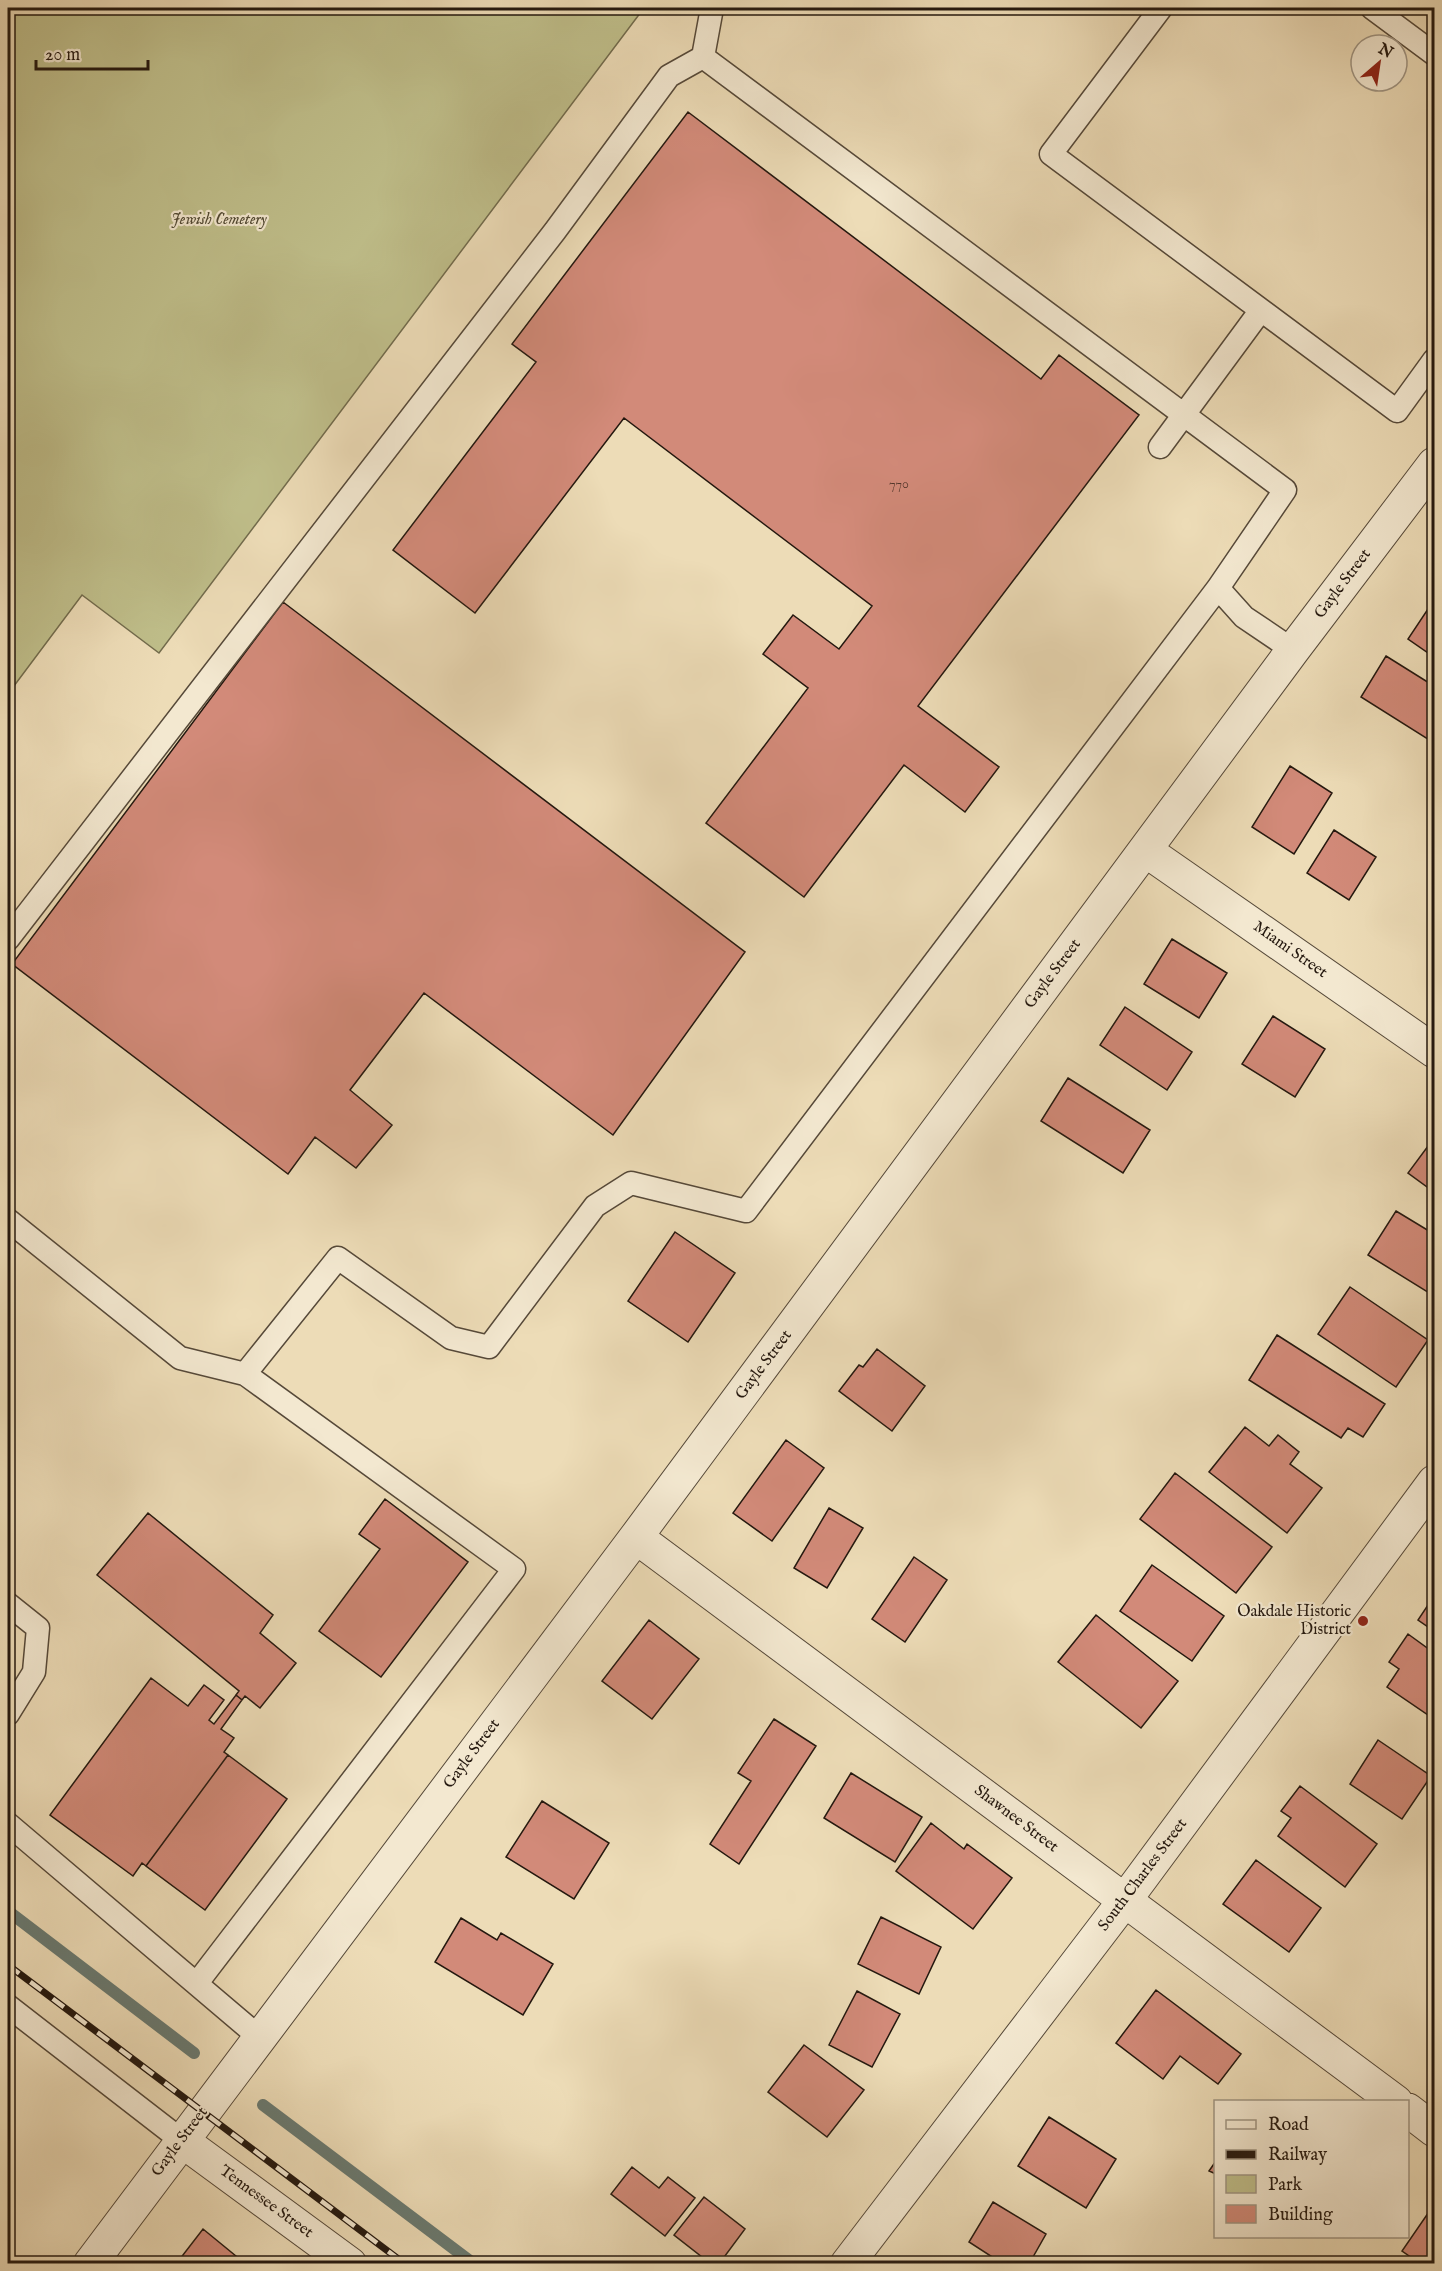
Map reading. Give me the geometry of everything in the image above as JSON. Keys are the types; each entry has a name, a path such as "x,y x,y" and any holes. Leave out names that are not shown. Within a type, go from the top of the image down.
{"street":[{"name":"Gayle Street","path":"90,2264 636,1537 1293,650 1434,464"},
{"name":"Miami Street","path":"1145,850 1434,1051"},
{"name":"South Charles Street","path":"847,2264 1125,1900 1434,1482"},
{"name":"Shawnee Street","path":"636,1537 1393,2100"},
{"path":"1409,2111 1434,2130"},
{"name":"Tennessee Street","path":"181,2140 350,2264"}],"lane":[{"path":"703,57 712,8"},
{"path":"1161,8 1051,154 1397,411 1434,360"},
{"path":"1372,8 1434,54"},
{"path":"245,1374 338,1258 451,1338 489,1347 595,1206 631,1183 746,1211 1218,588 1285,490 703,57"},
{"path":"8,939 555,231 669,76 703,57"},
{"path":"1160,447 1262,310"},
{"path":"1218,588 1244,617 1293,650"},
{"path":"8,1221 180,1358 245,1374 514,1569 197,1983"},
{"path":"8,1604 38,1629 34,1672 8,1714"},
{"path":"8,1824 259,2037"},
{"path":"8,2006 181,2140"}],"green space":[{"name":"Jewish Cemetery","path":"8,8 644,8 159,653 82,595 8,694"}],"building":[{"path":"688,112 1041,379 1059,355 1139,415 918,706 999,767 965,812 904,765 804,897 706,823 808,688 763,654 793,615 839,649 872,606 624,418 475,613 393,550 536,362 512,344"},
{"path":"1434,600 1434,657 1408,639"},
{"path":"283,602 745,952 613,1135 424,993 350,1090 392,1125 356,1168 315,1137 288,1174 12,964"},
{"path":"1386,656 1434,686 1434,743 1361,697"},
{"path":"1290,766 1332,793 1294,854 1252,827"},
{"path":"1334,830 1376,857 1349,900 1307,873"},
{"path":"1172,939 1227,973 1199,1018 1144,984"},
{"path":"1125,1007 1192,1052 1167,1090 1100,1045"},
{"path":"1273,1016 1325,1049 1295,1097 1242,1064"},
{"path":"1068,1078 1150,1130 1123,1173 1041,1121"},
{"path":"1434,1138 1434,1192 1408,1173"},
{"path":"1396,1211 1434,1234 1434,1296 1368,1255"},
{"path":"675,1232 735,1273 688,1342 628,1301"},
{"path":"1350,1287 1428,1340 1396,1387 1318,1334"},
{"path":"1277,1335 1385,1404 1363,1437 1348,1428 1341,1438 1249,1380"},
{"path":"877,1349 925,1386 892,1431 839,1391 859,1365 863,1367"},
{"path":"1245,1427 1269,1446 1278,1435 1299,1452 1290,1464 1322,1488 1287,1533 1209,1472"},
{"path":"786,1440 824,1468 772,1541 733,1513"},
{"path":"1175,1473 1272,1547 1236,1593 1140,1519"},
{"path":"385,1499 468,1562 381,1677 319,1631 380,1549 359,1534"},
{"path":"829,1508 863,1528 827,1588 794,1568"},
{"path":"148,1513 273,1615 260,1633 296,1663 260,1708 245,1696 242,1700 236,1695 239,1691 97,1575"},
{"path":"914,1557 947,1580 905,1642 872,1619"},
{"path":"1152,1565 1224,1616 1192,1661 1120,1611"},
{"path":"1434,1596 1434,1631 1418,1620"},
{"path":"1096,1615 1178,1681 1141,1728 1058,1662"},
{"path":"649,1620 699,1659 652,1719 602,1681"},
{"path":"1408,1634 1434,1653 1434,1719 1387,1687 1399,1669 1389,1662"},
{"path":"151,1678 188,1706 204,1685 224,1700 209,1720 214,1724 236,1695 242,1700 221,1729 234,1738 224,1752 228,1755 146,1866 142,1863 133,1876 50,1815"},
{"path":"774,1719 816,1746 739,1864 710,1844 751,1781 738,1773"},
{"path":"1378,1740 1431,1776 1402,1819 1350,1784"},
{"path":"228,1755 287,1799 205,1910 146,1866"},
{"path":"851,1773 922,1817 895,1862 824,1818"},
{"path":"1300,1786 1377,1844 1345,1887 1278,1836 1291,1818 1281,1811"},
{"path":"542,1801 609,1843 574,1899 506,1857"},
{"path":"931,1823 964,1849 967,1844 1012,1878 973,1929 896,1871"},
{"path":"1256,1860 1321,1908 1289,1952 1223,1904"},
{"path":"881,1917 941,1947 919,1994 858,1964"},
{"path":"461,1918 497,1940 501,1933 553,1964 523,2015 435,1962"},
{"path":"1156,1990 1241,2054 1218,2084 1180,2056 1163,2079 1116,2043"},
{"path":"857,1991 900,2014 872,2067 829,2045"},
{"path":"804,2045 864,2090 827,2137 768,2092"},
{"path":"1049,2117 1116,2159 1086,2208 1018,2166"},
{"path":"1214,2164 1214,2173 1209,2171"},
{"path":"632,2167 659,2188 668,2177 695,2198 665,2236 611,2194"},
{"path":"704,2197 745,2229 719,2264 711,2264 674,2235"},
{"path":"993,2202 1046,2234 1029,2264 1003,2264 969,2242"},
{"path":"1433,2206 1434,2264 1421,2264 1402,2251"},
{"path":"203,2229 242,2261 241,2264 176,2264"}],"waterway":[{"path":"8,1911 194,2053"},
{"path":"263,2105 474,2264"}],"railway":[{"path":"8,1965 405,2264"}],"place":[{"name":"Oakdale Historic District","path":"1363,1621"}]}
